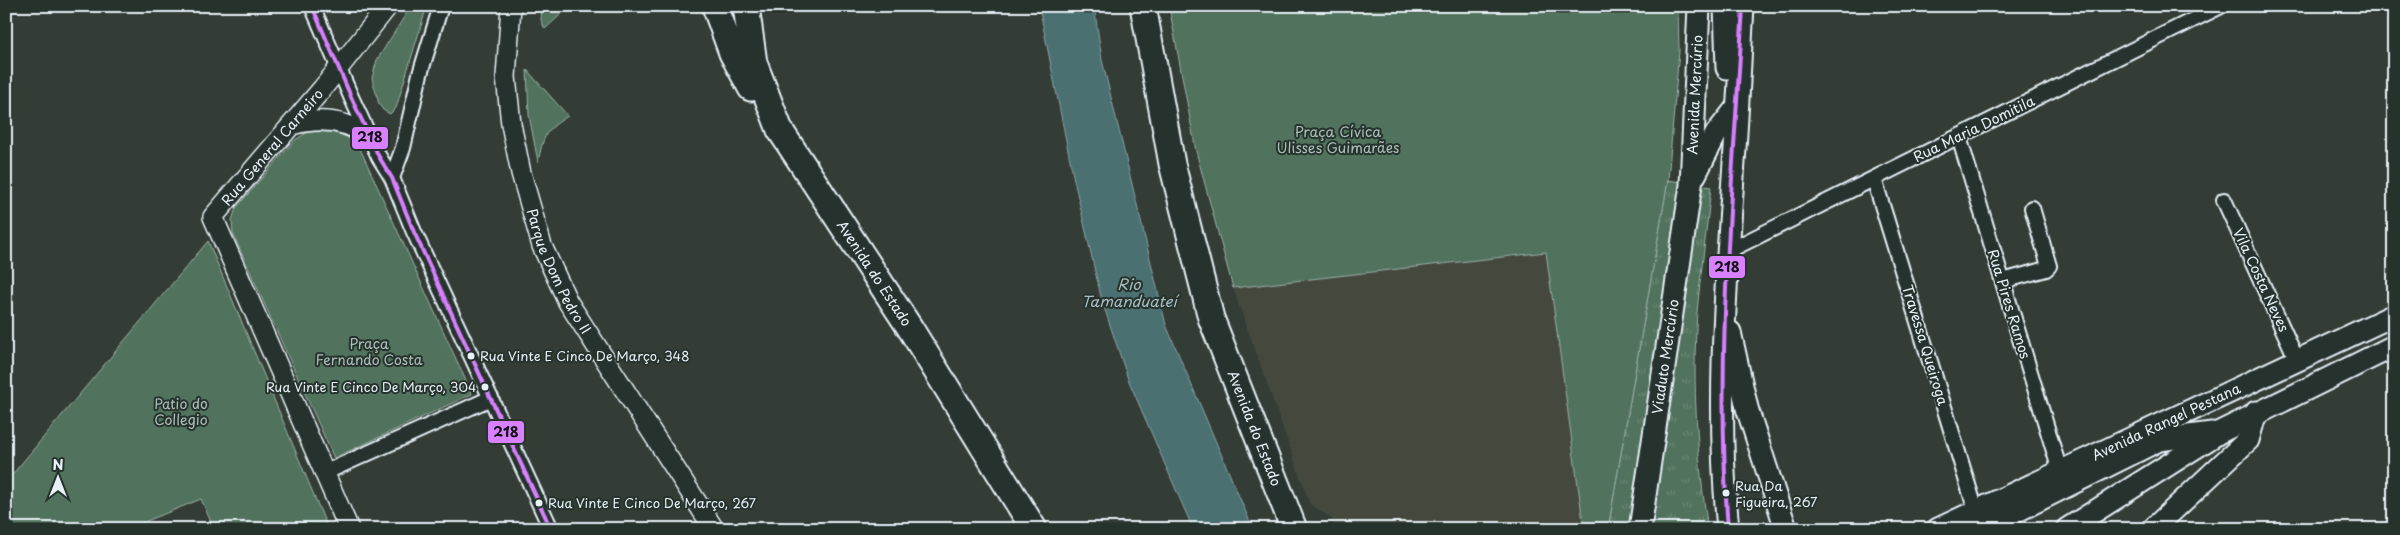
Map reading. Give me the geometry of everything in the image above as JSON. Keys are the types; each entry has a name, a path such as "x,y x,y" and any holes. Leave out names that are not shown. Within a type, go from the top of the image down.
{"highway":[{"path":"715,6 732,53 751,88 780,130"},
{"name":"Avenida do Estado","path":"746,6 754,63 780,130 910,328 1034,529"},
{"name":"Avenida do Estado","path":"1142,6 1172,164 1211,318 1294,529"}],"main road":[{"name":"Avenida Mercúrio","path":"1691,185 1699,6"},
{"path":"1726,6 1727,80 1737,107"},
{"path":"1728,529 1722,441 1725,312 1743,6"},
{"path":"1691,185 1716,134 1737,107"},
{"name":"Viaduto Mercúrio","path":"1640,529 1691,185"},
{"path":"1725,312 1738,359 1747,408 1786,529"},
{"name":"Avenida Rangel Pestana","path":"1979,520 2060,472 2394,315"},
{"path":"2067,529 2220,432 2256,412 2394,346"},
{"path":"2153,529 2248,440 2256,412"},
{"name":"Avenida Rangel Pestana","path":"1938,529 1979,520 2159,440 2220,432"}],"street":[{"path":"312,6 338,69 369,136 392,178 414,232 551,529"},
{"name":"Rua General Carneiro","path":"326,472 213,217 292,125 388,6"},
{"path":"392,178 403,148 420,74 441,6"},
{"name":"Parque Dom Pedro II","path":"511,6 506,77 511,124 521,173 542,246 568,302 714,529"},
{"name":"Rua Maria Domitila","path":"1728,251 2221,6"},
{"path":"292,125 324,120 348,125 369,136"},
{"name":"Rua Pires Ramos","path":"1959,137 2060,472"},
{"name":"Travessa Queiroga","path":"1874,179 1979,520"},
{"name":"Vila Costa Neves","path":"2224,200 2297,360"},
{"path":"2003,281 2046,269 2049,266 2032,208"},
{"path":"349,529 326,472 491,398"}],"shaded area":[{"path":"1546,252 1584,529 1336,529 1331,518 1310,504 1233,288"}],"green space":[{"path":"411,6 427,6 396,108 390,114 383,110 379,104 372,78 377,60"},
{"path":"542,6 570,6 545,29 541,20"},
{"name":"Praça Cívica Ulisses Guimarães","path":"1169,6 1678,6 1679,51 1668,180 1608,529 1584,529 1546,252 1233,288 1196,151"},
{"path":"527,70 568,116 546,134 538,162 529,115"},
{"name":"Praça Fernando Costa","path":"320,130 344,136 358,147 362,153 472,394 334,458 233,234 232,220 236,208 295,140 308,132"},
{"path":"1668,180 1711,187 1697,312 1695,366 1698,448 1708,529 1608,529"},
{"name":"Patio do Collegio","path":"208,241 328,529 214,529 201,499 127,529 6,529 6,482"}],"water":[{"name":"Rio Tamanduateí","path":"1039,6 1094,6 1102,60 1166,325 1253,529 1193,529 1128,379 1102,301 1074,180"}],"transit line":[{"name":"218","path":"312,6 352,99 379,157 392,178 414,232 551,529"},
{"name":"218","path":"1728,529 1723,398 1724,333 1730,202 1743,6"}],"place":[{"name":"Rua Vinte E Cinco De Março, 348","path":"471,356"},
{"name":"Rua Vinte E Cinco De Março, 304","path":"485,387"},
{"name":"Rua Da Figueira, 267","path":"1726,493"},
{"name":"Rua Vinte E Cinco De Março, 267","path":"539,503"}]}
